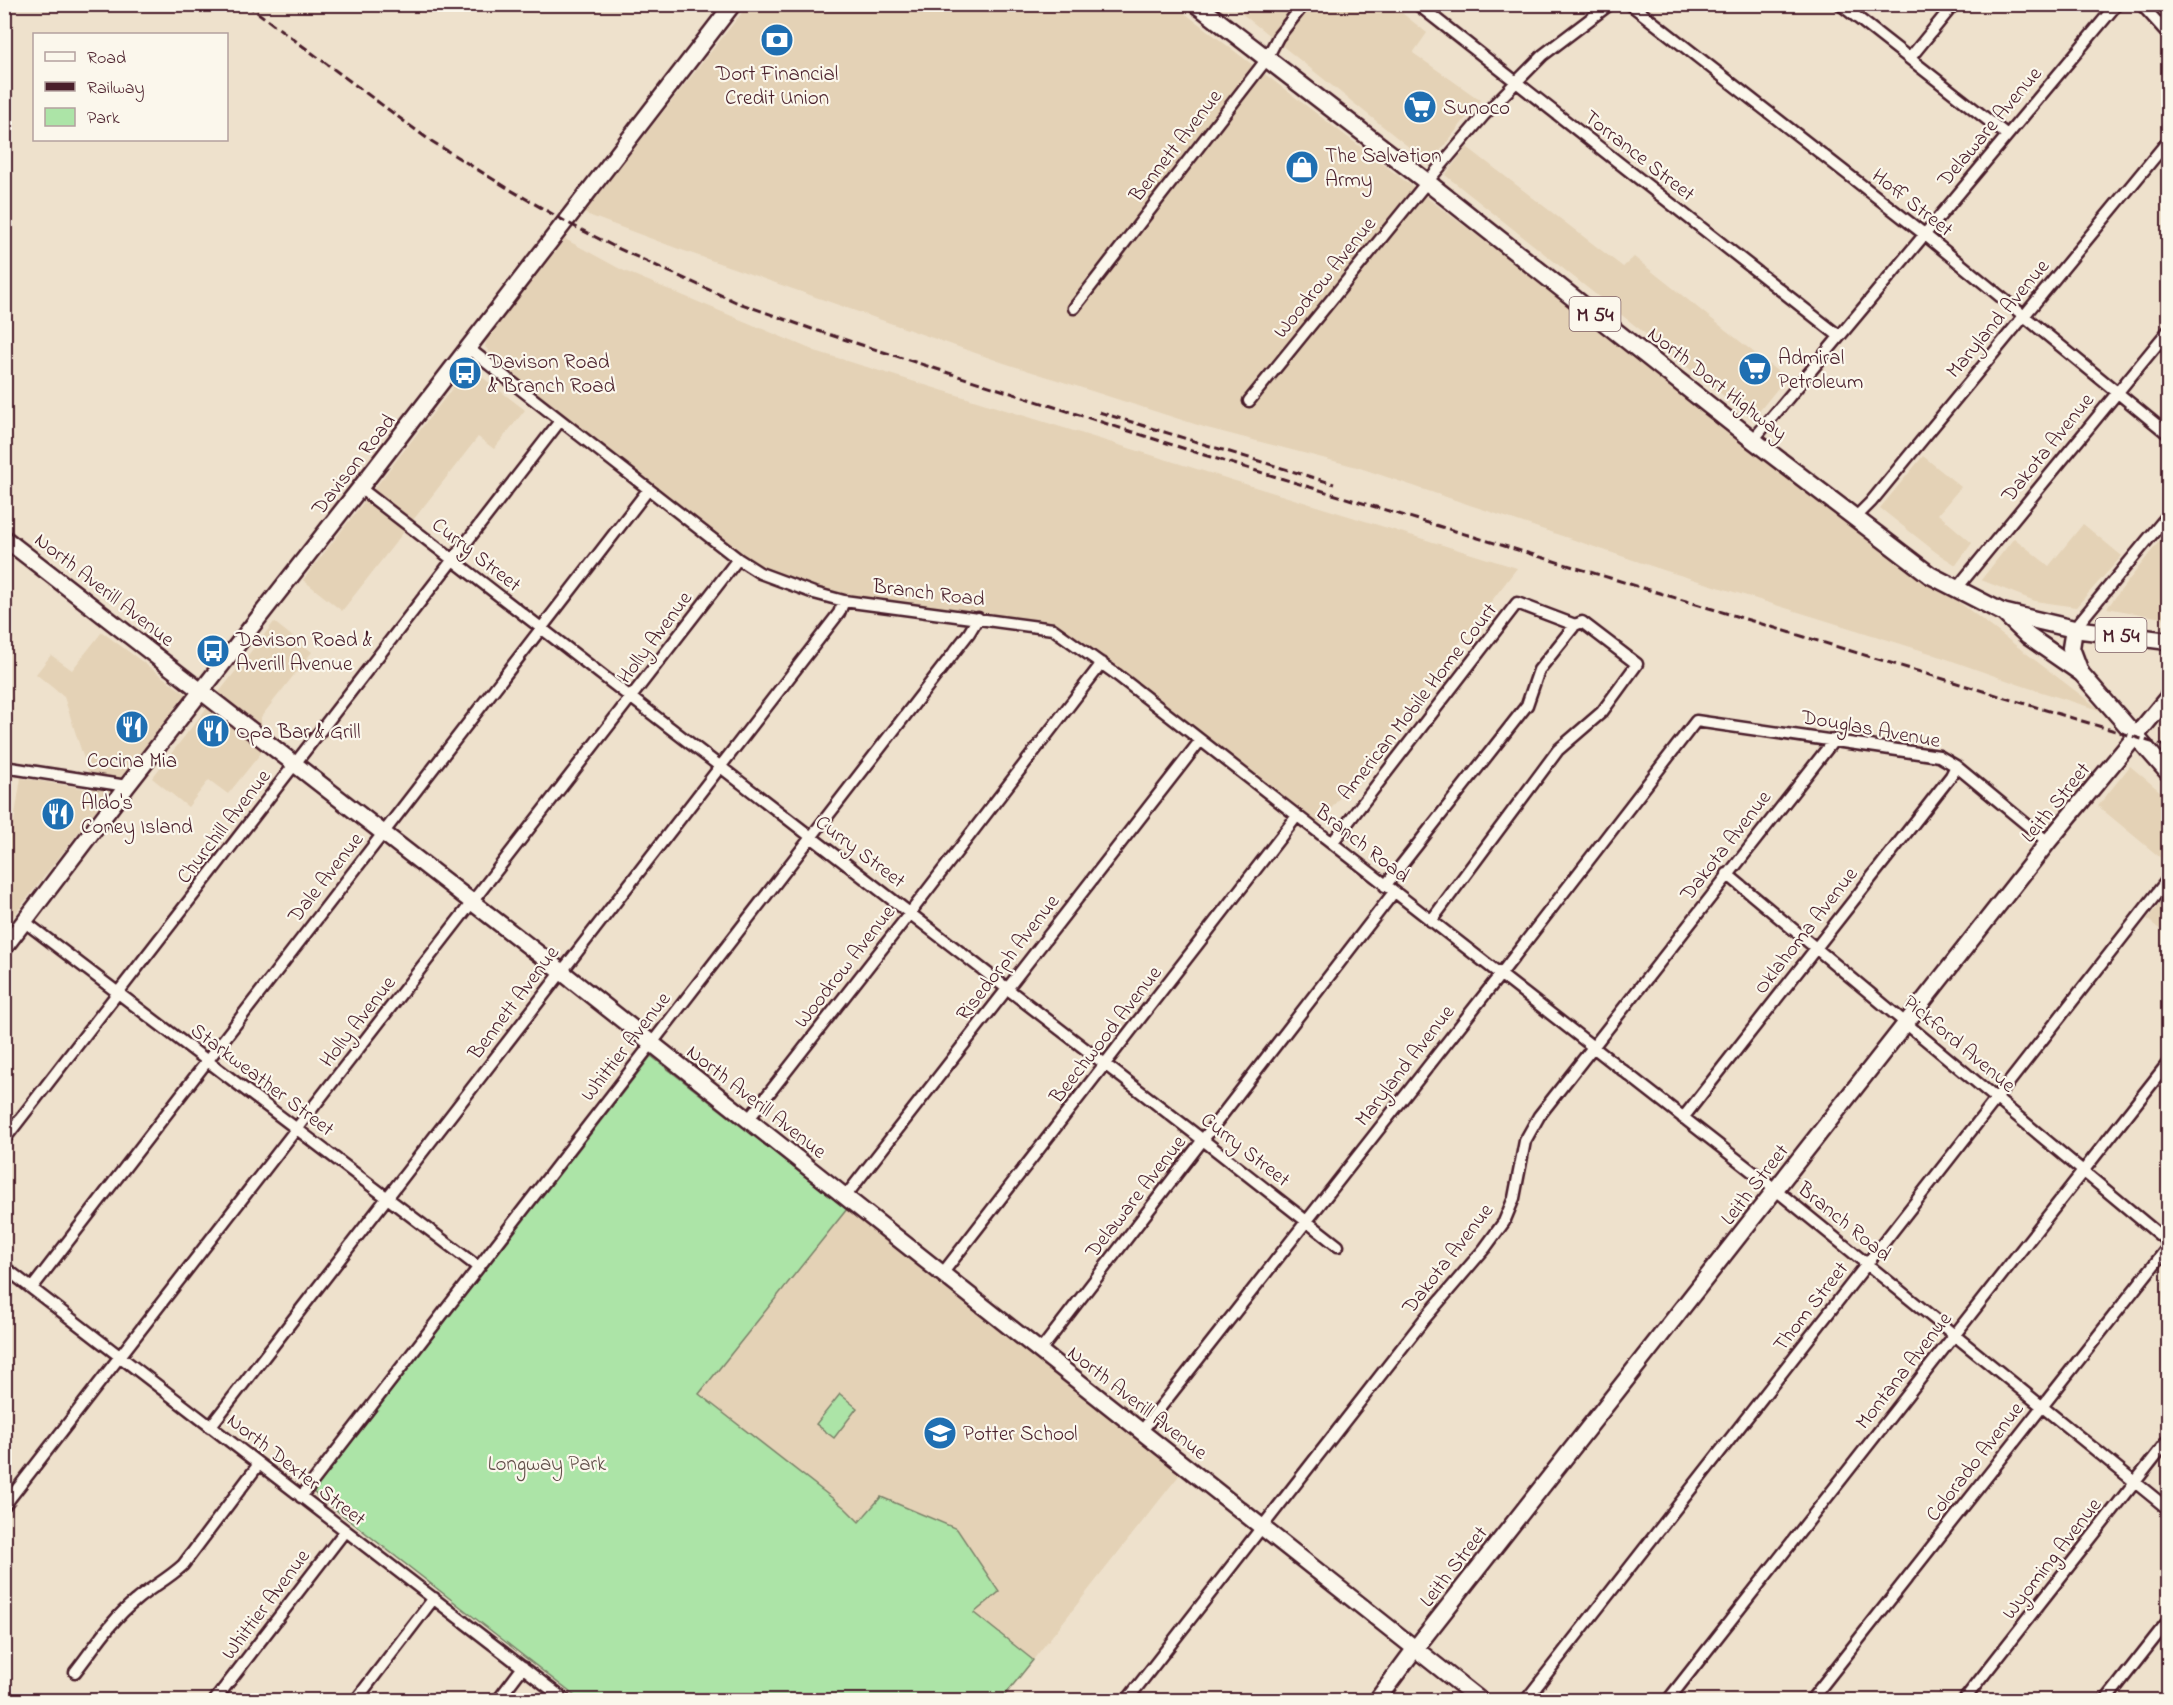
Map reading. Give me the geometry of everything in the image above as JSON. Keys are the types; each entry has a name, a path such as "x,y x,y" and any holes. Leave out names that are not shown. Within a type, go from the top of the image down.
{"main road":[{"name":"North Dort Highway","path":"1196,4 1930,575 2002,612 2074,629 2169,641"},
{"path":"2002,612 2028,636 2080,672"},
{"path":"2074,629 2071,648 2080,672"}],"street":[{"name":"Davison Road","path":"4,948 127,786 734,4"},
{"name":"Bennett Avenue","path":"1074,308 1266,60 1278,37 1304,4"},
{"name":"Torrance Street","path":"1417,4 1839,336"},
{"name":"Woodrow Avenue","path":"1249,401 1484,115 1543,55 1610,4"},
{"name":"Hoff Street","path":"1630,4 1924,234 2169,434"},
{"path":"1840,4 2007,135"},
{"path":"1910,58 1954,4"},
{"name":"Delaware Avenue","path":"1754,440 2117,4"},
{"path":"2141,4 2169,34"},
{"name":"Maryland Avenue","path":"1855,518 1871,502 2169,141"},
{"name":"Dakota Avenue","path":"1957,588 2169,331"},
{"name":"Branch Road","path":"468,348 648,490 738,559 760,573 843,601 1053,629 1102,663 1776,1190 2169,1509"},
{"name":"Churchill Avenue","path":"4,1140 560,422"},
{"name":"Curry Street","path":"360,488 1338,1246"},
{"name":"Dale Avenue","path":"32,1288 648,490"},
{"path":"2074,629 2169,514"},
{"name":"North Averill Avenue","path":"4,538 203,690 561,971 1480,1701"},
{"name":"Holly Avenue","path":"4,1506 298,1130 738,559"},
{"name":"Bennett Avenue","path":"210,1427 839,613 843,601"},
{"name":"American Mobile Home Court","path":"1332,843 1517,603 1575,625 1582,622 1637,664 1602,712 1558,750 1431,921"},
{"name":"Whittier Avenue","path":"301,1497 969,633 978,618"},
{"path":"1389,889 1527,705 1539,670 1575,625"},
{"name":"Woodrow Avenue","path":"748,1120 1102,663"},
{"path":"2080,672 2169,773"},
{"name":"Leith Street","path":"1377,1701 1414,1650 2049,842 2169,697"},
{"name":"Maryland Avenue","path":"1141,1432 1696,721"},
{"name":"Douglas Avenue","path":"1696,721 1939,756 1956,766 2049,842"},
{"name":"Dakota Avenue","path":"1127,1701 1504,1222 1514,1198 1525,1141 1539,1116 1834,740"},
{"name":"Risedorph Avenue","path":"845,1197 1200,741"},
{"name":"Oklahoma Avenue","path":"1683,1118 1951,776 1956,766"},
{"path":"4,767 127,786"},
{"name":"Beechwood Avenue","path":"942,1274 1297,816"},
{"name":"Pickford Avenue","path":"1727,874 2169,1242"},
{"name":"Thom Street","path":"1526,1701 2169,879"},
{"name":"Delaware Avenue","path":"1040,1351 1203,1140 1389,889"},
{"name":"Starkweather Street","path":"25,922 478,1267"},
{"name":"Montana Avenue","path":"1668,1701 2169,1063"},
{"name":"Colorado Avenue","path":"1811,1701 2169,1247"},
{"name":"North Dexter Street","path":"4,1267 565,1701"},
{"name":"Wyoming Avenue","path":"1964,1701 2169,1440"},
{"path":"75,1672 122,1613 136,1600 170,1578 183,1565 259,1464"},
{"name":"Whittier Avenue","path":"215,1701 345,1531"},
{"path":"356,1701 434,1598"},
{"path":"2106,1701 2169,1621"},
{"path":"498,1701 523,1667"}],"shaded area":[{"path":"748,5 1174,5 2102,711 1930,653 1657,568 1357,467 1207,428 1004,363 583,213"},
{"path":"1231,5 1392,5 1427,33 1413,53 1480,100 1430,164"},
{"path":"1467,147 1623,267 1634,257 1786,378 1753,419 1445,175"},
{"path":"565,239 622,270 815,351 1517,568 1317,827 1082,642 1061,629 1050,624 1027,620 837,593 808,586 754,562 699,524 518,381 485,347 487,338"},
{"path":"469,367 525,410 494,449 478,437 342,611 303,580"},
{"path":"1923,456 1961,487 1938,514 1972,543 1956,565 1937,553 1880,508"},
{"path":"2083,524 2122,556 2076,607 2035,601 1981,580 2014,538 2049,566"},
{"path":"2168,530 2168,619 2107,608 2139,567"},
{"path":"274,622 312,652 261,717 261,753 228,794 209,780 188,807 152,778"},
{"path":"102,632 186,694 5,927 5,834 14,821 21,778 94,790 64,697 36,674 51,655 72,670"},
{"path":"2130,766 2168,798 2168,864 2098,806"},
{"path":"2168,894 2168,936 2147,919"},
{"name":"Potter School","path":"847,1209 1181,1473 1033,1660 698,1394"}],"green space":[{"name":"Longway Park","path":"651,1056 847,1209 699,1394 845,1508 859,1522 881,1497 957,1529 999,1592 974,1613 1033,1660 1001,1700 580,1700 313,1492"},
{"path":"840,1394 857,1408 834,1438 816,1424"}],"railway":[{"path":"246,4 428,139 509,189 615,247 736,302 812,329 1204,455 2168,747"},
{"path":"1099,412 1334,484"}],"place":[{"name":"Dort Financial Credit Union","path":"777,40"},
{"name":"Sunoco","path":"1420,107"},
{"name":"The Salvation Army","path":"1302,167"},
{"name":"Admiral Petroleum","path":"1755,369"},
{"name":"Davison Road & Branch Road","path":"465,373"},
{"name":"Davison Road & Averill Avenue","path":"213,651"},
{"name":"Cocina Mia","path":"132,727"},
{"name":"Opa Bar & Grill","path":"213,731"},
{"name":"Aldo's Coney Island","path":"58,814"},
{"name":"Potter School","path":"940,1433"}]}
